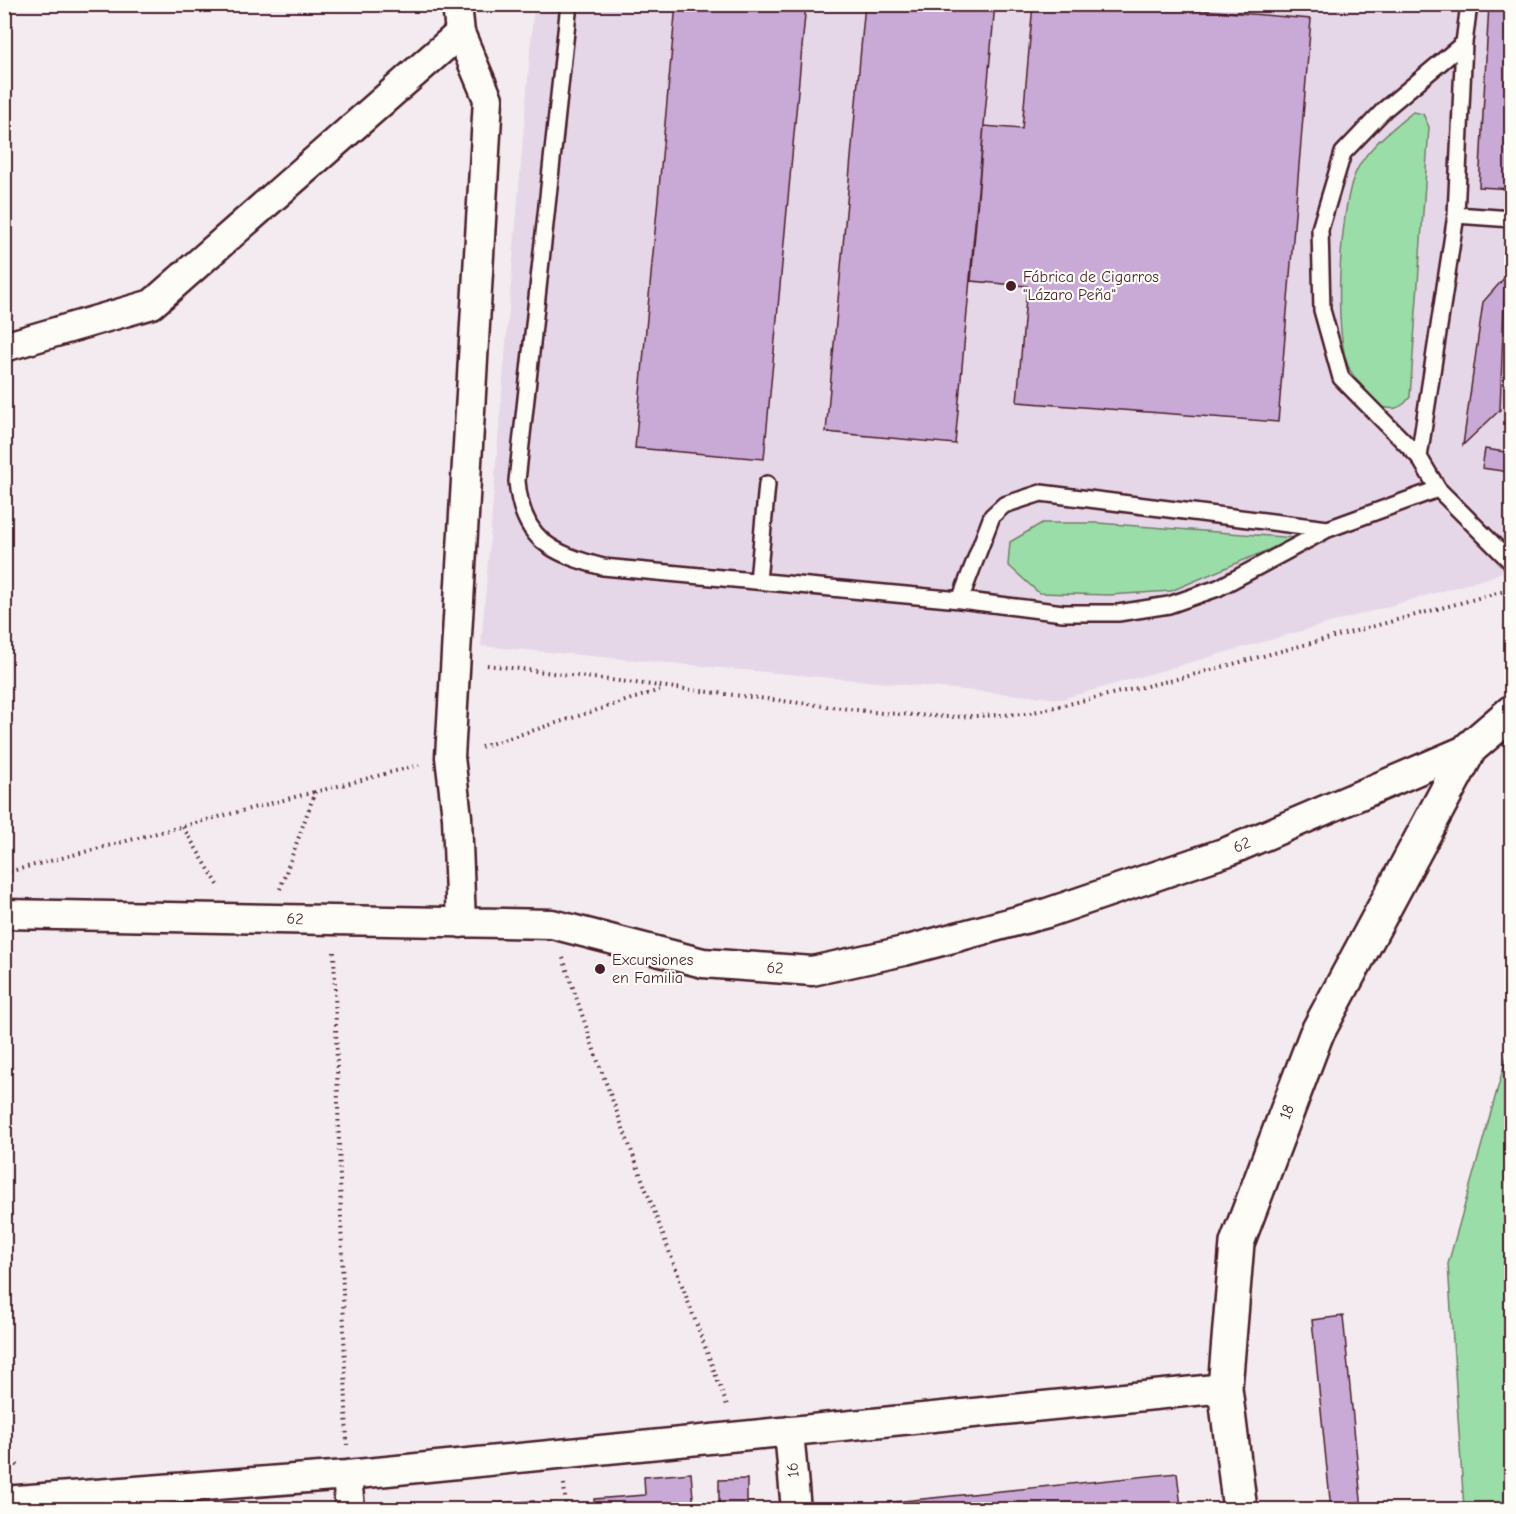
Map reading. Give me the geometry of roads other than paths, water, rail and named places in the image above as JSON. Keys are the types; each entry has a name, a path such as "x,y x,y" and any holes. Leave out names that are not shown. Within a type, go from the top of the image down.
{"street":[{"path":"457,4 460,33 488,99 450,757 457,817 461,923"},
{"path":"4,347 152,304 460,33"},
{"path":"1470,748 1512,712"},
{"name":"62","path":"4,914 552,924 702,963 812,971 904,951 1047,913 1228,851 1470,748 1512,738"},
{"name":"18","path":"1239,1509 1225,1388 1237,1243 1311,1046 1470,748"},
{"path":"4,1501 347,1475 1225,1388"},
{"name":"16","path":"789,1431 796,1509"},
{"path":"347,1475 350,1509"}],"lane":[{"path":"569,4 517,481 519,506 529,527 549,548 571,558 603,567 960,600 1063,613 1118,613 1169,605 1218,588 1328,529 1438,489"},
{"path":"1419,457 1456,215 1464,44 1469,4"},
{"path":"1464,44 1385,109 1343,153 1320,229 1322,310 1341,378 1419,457 1438,489 1512,563"},
{"path":"1456,215 1512,219"},
{"path":"758,581 767,484"},
{"path":"960,600 992,516 1004,505 1041,493 1328,529"}],"place":[{"name":"Fábrica de Cigarros \"Lázaro Peña\"","path":"1011,286"},
{"name":"Excursiones en Familia","path":"600,969"}]}
